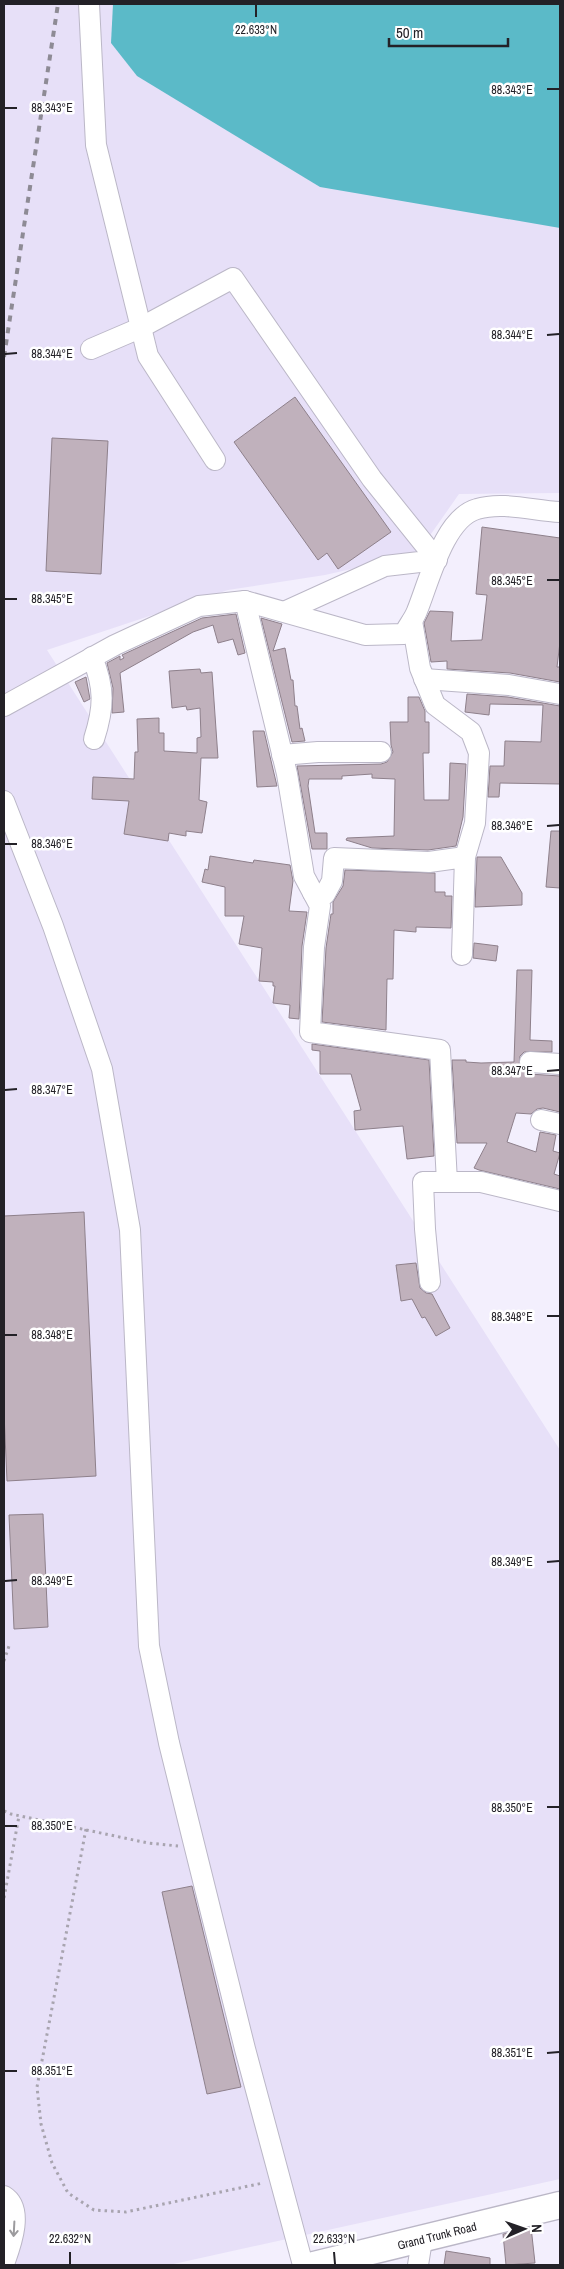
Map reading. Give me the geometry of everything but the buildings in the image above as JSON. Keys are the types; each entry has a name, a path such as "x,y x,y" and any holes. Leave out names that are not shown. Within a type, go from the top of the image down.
{"main road":[{"name":"Grand Trunk Road","path":"314,2265 560,2205"}],"street":[{"path":"89,4 96,145 140,328 148,356 215,460"},
{"path":"91,349 140,328 232,278 372,479 437,560"},
{"path":"4,706 92,657 198,606 245,601 286,611 365,635 404,634 412,621 449,534 460,518 476,509 503,506 560,512"},
{"path":"286,611 385,566 437,560"},
{"path":"245,601 282,756 304,876 320,906 314,946 310,1032 440,1050 447,1182"},
{"path":"412,621 420,668 435,704 471,732 479,753 475,823 465,857 462,955"},
{"path":"92,657 101,679 102,716 94,740"},
{"path":"424,679 509,685 560,694"},
{"path":"282,756 318,752 381,752"},
{"path":"4,801 53,926 103,1078 130,1230 149,1646 169,1743 245,2049 304,2265"},
{"path":"313,893 325,894 332,881 334,858 429,862 465,857"},
{"path":"530,1062 560,1064"},
{"path":"430,1282 423,1182 481,1182 560,1201"},
{"path":"4,2196 8,2198 14,2213 14,2234 4,2264"},
{"path":"418,2265 422,2240"}],"path":[{"path":"4,1661 9,1646"},
{"path":"4,1810 20,1816 172,1846 194,1844"},
{"path":"4,1898 20,1816"},
{"path":"86,1829 37,2087 41,2124 52,2163 68,2193 94,2210 126,2212 280,2179"}],"shaded area":[{"path":"4,4 560,4 560,493 459,494 417,554 325,575 228,590 47,650 560,1450 560,2179 169,2265 4,2265"}],"water":[{"path":"113,4 560,4 560,228 320,187 137,76 111,43"}],"railway":[{"path":"4,357 58,4"}]}
